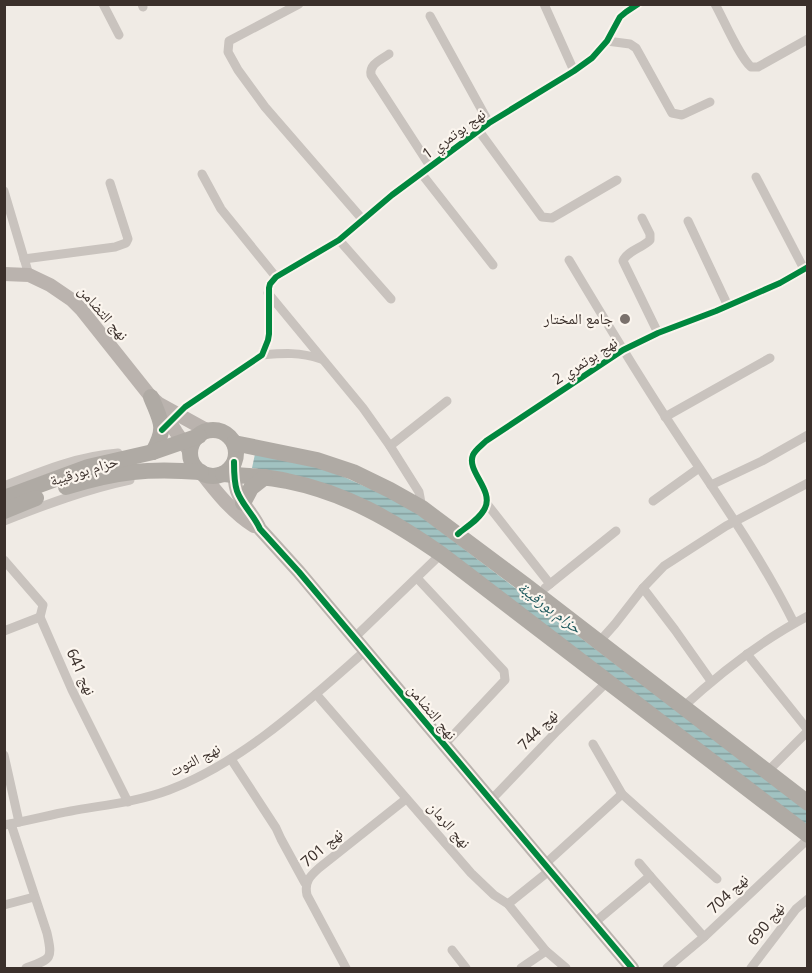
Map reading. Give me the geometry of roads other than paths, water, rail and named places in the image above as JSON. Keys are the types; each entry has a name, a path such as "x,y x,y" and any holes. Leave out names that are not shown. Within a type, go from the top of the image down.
{"highway":[{"path":"145,454 160,438 170,422 160,419 155,400"},
{"path":"230,470 236,454 234,443 230,438 217,430 195,440 192,462 201,472 210,476 230,470 306,485 350,500 387,518 441,554 807,837"},
{"name":"حزام بورقيبة","path":"4,498 88,467 195,440"},
{"path":"234,443 317,460 353,472 422,508 543,589 599,642 807,803"},
{"name":"حزام بورقيبة","path":"4,511 52,491 110,474 141,470 201,472"},
{"path":"243,503 251,488 265,477"}],"street":[{"path":"298,4 229,41 228,52 265,107 363,220"},
{"path":"544,4 574,71"},
{"name":"نهج بوتمري 1","path":"276,277 339,240 430,166 489,123 592,58 607,41 620,17 638,4"},
{"path":"715,4 751,68 758,67 807,39"},
{"path":"105,5 119,35"},
{"path":"430,16 489,123"},
{"path":"607,41 630,44 636,48 672,113 681,115 710,102"},
{"path":"389,54 372,66 371,75 430,166"},
{"path":"478,131 542,217 552,218 617,180"},
{"path":"422,173 493,265"},
{"path":"202,174 226,215 276,277 270,284 268,293 269,334 262,355"},
{"path":"756,177 806,268"},
{"path":"24,259 115,247 126,243 127,232 110,183"},
{"path":"4,191 29,274"},
{"path":"642,218 650,234 650,240 626,255 623,261 658,333"},
{"path":"688,221 728,306"},
{"path":"339,240 391,300"},
{"path":"569,260 665,417 735,521 794,623"},
{"name":"نهج بوتمري 2","path":"543,589 487,504 484,489 475,472 472,460 475,452 486,441 623,350 658,333 780,283 806,268"},
{"name":"نهج التضامن","path":"4,274 29,274 64,294 81,309 155,400"},
{"path":"268,293 363,408 419,492 422,508"},
{"path":"170,422 185,407 262,355 297,353 322,359"},
{"path":"665,417 770,358"},
{"path":"390,446 447,401"},
{"path":"170,422 195,440"},
{"path":"170,422 195,440"},
{"path":"711,485 762,461 807,435"},
{"path":"4,486 84,458 120,453 145,454"},
{"path":"653,501 699,468"},
{"path":"4,521 51,503 165,470"},
{"name":"نهج التضامن","path":"230,470 237,492 260,529 299,572 632,969"},
{"name":"نهج التضامن","path":"201,472 228,504 248,522 260,529"},
{"path":"599,642 664,566 735,521 807,483"},
{"path":"458,534 484,511 487,504"},
{"path":"543,589 616,531"},
{"path":"354,638 441,554"},
{"name":"نهج 641","path":"4,560 43,605 40,617 72,690 128,802"},
{"path":"417,578 504,671 505,680 444,745"},
{"path":"643,588 711,681"},
{"path":"683,707 711,681 747,654 807,616"},
{"path":"4,631 40,617"},
{"name":"نهج التوت","path":"12,824 128,802 176,787 207,773 231,759 279,724 365,651"},
{"path":"747,654 807,731 767,772"},
{"name":"نهج 744","path":"491,800 607,682"},
{"name":"نهج الرمان","path":"316,694 471,873 494,895 508,904 546,951 566,969"},
{"path":"593,744 622,794 717,879"},
{"path":"4,755 12,824 47,933 51,954 42,963 26,969"},
{"path":"231,759 276,828 305,883"},
{"path":"508,904 622,794"},
{"name":"نهج 701","path":"346,969 306,895 305,883 319,868 406,799"},
{"name":"نهج 704","path":"667,969 704,938 807,837"},
{"path":"639,863 704,938"},
{"path":"594,923 650,876"},
{"path":"4,905 34,897"},
{"name":"نهج 690","path":"751,969 796,909 807,899"},
{"path":"452,950 466,969"},
{"path":"521,969 546,951"}],"water":[{"path":"255,454 322,467 406,505 807,810 807,830 429,539 277,472 252,468"}],"place":[{"name":"جامع المختار","path":"625,319"}]}
